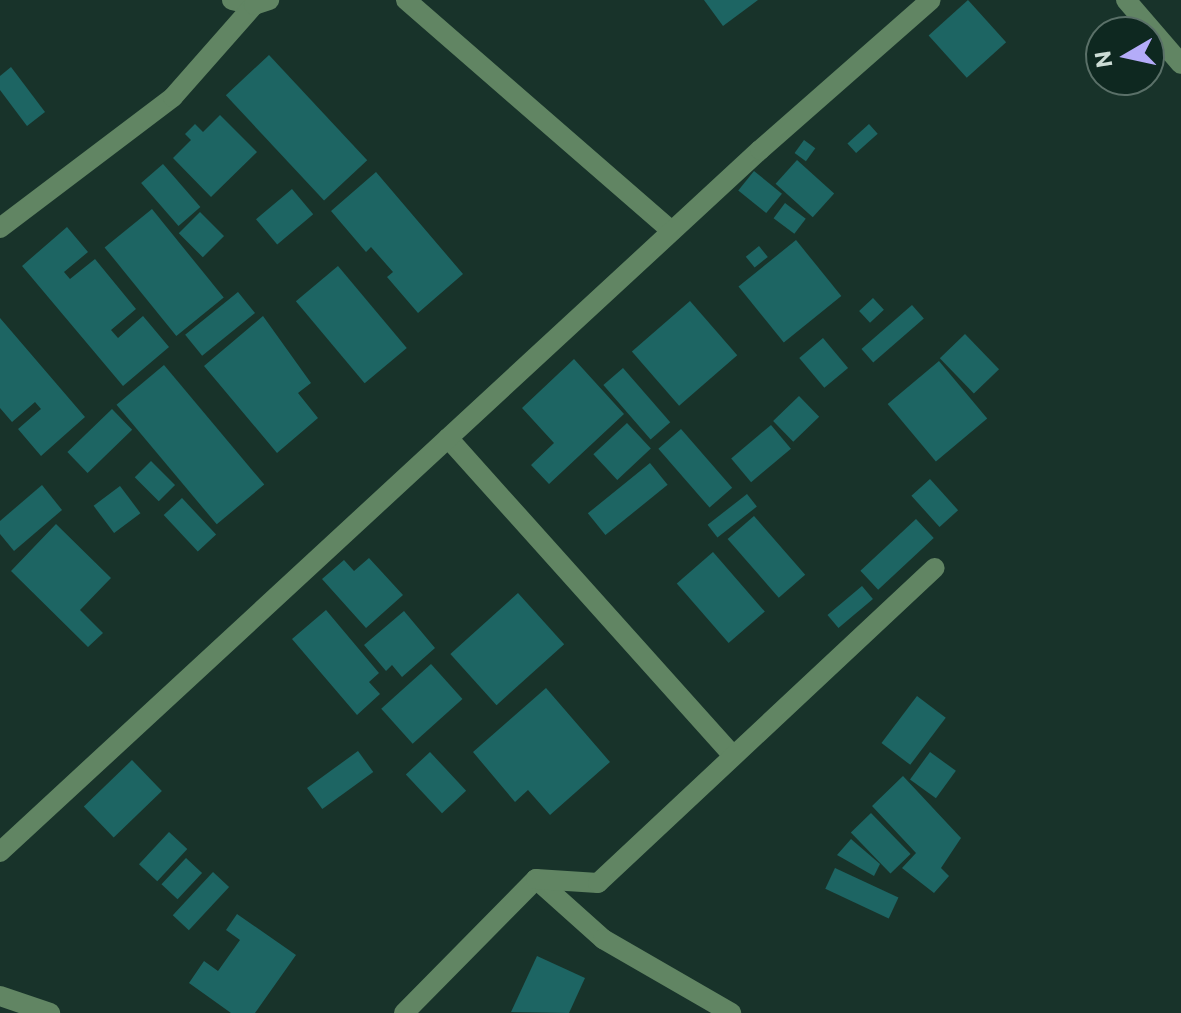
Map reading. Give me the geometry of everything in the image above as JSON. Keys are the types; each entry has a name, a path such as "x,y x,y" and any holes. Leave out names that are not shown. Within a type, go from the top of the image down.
{"street":[{"path":"232,0 262,2"},
{"path":"406,0 672,231"},
{"path":"0,852 672,231 931,0"},
{"path":"1126,0 1181,64"},
{"path":"0,228 173,97 262,2"},
{"path":"448,438 733,756"},
{"path":"404,1013 536,879 598,883 935,568"},
{"path":"536,879 603,939 731,1013"},
{"path":"0,996 48,1013"}],"building":[{"path":"704,0 758,0 723,26"},
{"path":"968,0 1006,42 967,78 929,35"},
{"path":"269,55 367,160 324,201 226,95"},
{"path":"11,67 45,112 27,126 0,90 0,76"},
{"path":"220,115 257,152 211,197 173,158 191,140 185,134 195,124 203,132"},
{"path":"869,124 878,134 856,153 847,143"},
{"path":"804,140 815,148 806,161 795,153"},
{"path":"797,160 834,193 813,217 776,184"},
{"path":"163,164 200,207 179,226 141,183"},
{"path":"754,171 782,194 766,213 738,190"},
{"path":"376,172 463,274 418,313 387,277 393,272 371,247 366,252 331,211"},
{"path":"292,189 313,214 277,244 256,219"},
{"path":"785,203 806,219 794,234 774,218"},
{"path":"152,209 224,298 176,336 105,247"},
{"path":"200,212 224,236 203,257 179,233"},
{"path":"67,227 88,252 64,272 70,279 95,259 136,309 111,330 118,338 143,316 169,347 123,386 22,266"},
{"path":"796,240 841,296 784,343 738,287"},
{"path":"759,246 768,257 755,268 746,257"},
{"path":"338,266 407,348 365,383 296,301"},
{"path":"238,292 255,313 202,356 185,335"},
{"path":"873,298 884,310 870,323 859,311"},
{"path":"690,301 737,355 679,406 632,352"},
{"path":"912,305 924,319 873,363 861,349"},
{"path":"263,316 311,383 298,393 318,418 277,453 204,366"},
{"path":"0,318 85,417 41,456 18,429 41,409 35,402 12,422 0,408"},
{"path":"965,334 999,369 974,394 940,358"},
{"path":"823,338 848,368 824,388 799,358"},
{"path":"574,359 624,414 549,484 531,465 554,443 522,408"},
{"path":"939,361 987,418 936,462 888,404"},
{"path":"164,365 264,485 217,524 117,405"},
{"path":"623,368 670,422 651,439 603,385"},
{"path":"799,396 819,417 793,442 773,421"},
{"path":"112,409 132,430 88,473 67,452"},
{"path":"627,423 651,449 617,480 593,454"},
{"path":"771,425 791,449 751,482 731,458"},
{"path":"681,429 732,488 710,508 658,449"},
{"path":"151,461 175,485 159,501 135,477"},
{"path":"650,463 668,485 605,535 588,513"},
{"path":"930,479 958,510 940,527 911,496"},
{"path":"42,485 62,510 14,551 0,534 0,521"},
{"path":"120,486 140,513 114,533 94,506"},
{"path":"747,494 757,507 717,537 708,525"},
{"path":"182,498 216,535 198,552 164,515"},
{"path":"754,516 805,575 779,598 728,539"},
{"path":"916,519 934,538 878,590 860,571"},
{"path":"56,524 111,578 80,610 103,633 88,647 11,571"},
{"path":"713,552 765,612 729,643 677,583"},
{"path":"369,558 403,595 366,628 322,579 344,560 354,571"},
{"path":"862,586 873,599 838,628 828,615"},
{"path":"518,593 564,644 497,705 450,654"},
{"path":"326,610 379,673 369,682 380,694 357,715 292,639"},
{"path":"404,611 435,648 402,677 392,665 386,671 364,645"},
{"path":"431,664 462,699 413,744 381,709"},
{"path":"546,688 610,762 550,815 528,790 515,802 473,752"},
{"path":"917,696 946,718 910,765 881,743"},
{"path":"358,751 373,772 322,809 307,788"},
{"path":"430,752 466,791 442,813 406,775"},
{"path":"930,752 956,771 936,798 910,780"},
{"path":"132,760 162,791 114,837 84,807"},
{"path":"903,776 961,838 941,868 949,876 934,893 902,868 916,853 872,806"},
{"path":"871,813 911,854 890,873 851,832"},
{"path":"169,832 187,849 157,881 139,864"},
{"path":"851,839 880,864 874,876 837,855"},
{"path":"186,858 202,873 178,899 161,884"},
{"path":"835,868 898,898 889,918 825,889"},
{"path":"213,872 229,887 189,930 173,915"},
{"path":"237,914 296,955 255,1013 231,1013 189,983 204,961 218,971 240,940 226,930"},
{"path":"537,956 585,978 569,1013 511,1012"}]}
